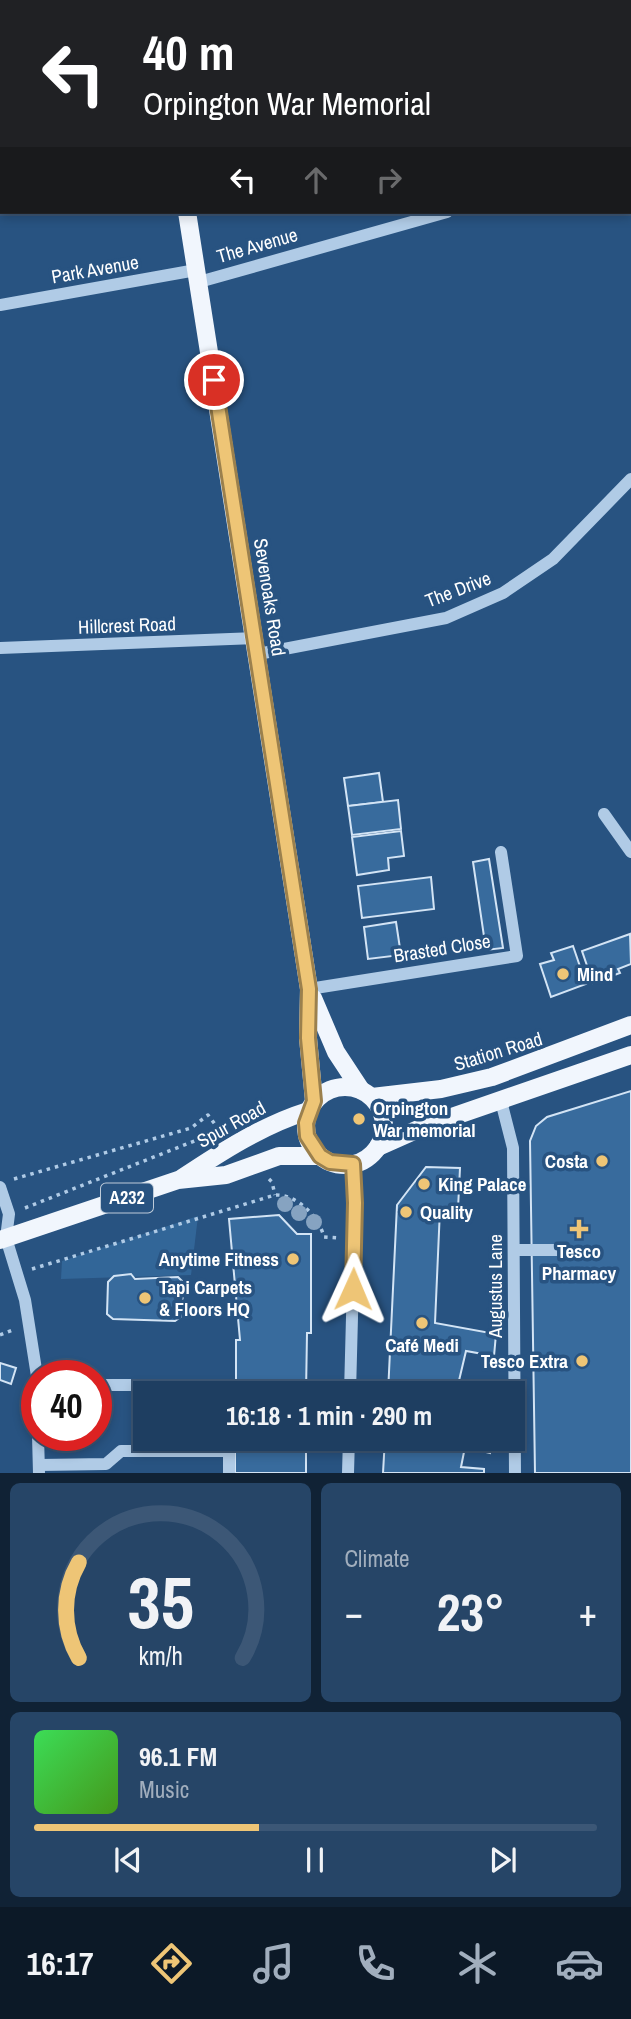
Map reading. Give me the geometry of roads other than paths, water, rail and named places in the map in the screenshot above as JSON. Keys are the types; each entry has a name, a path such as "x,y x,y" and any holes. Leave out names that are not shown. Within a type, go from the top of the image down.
{"main road":[{"name":"Sevenoaks Road","path":"187,214 309,989 311,1106"},
{"name":"Sevenoaks Road","path":"309,989 336,1052 367,1093"},
{"name":"Station Road","path":"367,1093 441,1089 492,1077 631,1025"},
{"path":"378,1147 384,1121 367,1093 334,1088 311,1106 307,1136 320,1156 330,1162 353,1164 369,1157 378,1147 631,1055"},
{"name":"Spur Road","path":"178,1180 218,1153 311,1106"},
{"name":"Spur Road","path":"3,1239 178,1180 226,1175 279,1156 320,1156"}],"street":[{"name":"The Avenue","path":"197,276 439,214"},
{"name":"Park Avenue","path":"0,305 197,276"},
{"name":"The Drive","path":"257,646 446,618 503,593 553,559 631,480"},
{"name":"Hillcrest Road","path":"0,648 257,646"},
{"path":"604,814 631,852"},
{"name":"Brasted Close","path":"309,989 517,956 500,852"},
{"name":"Augustus Lane","path":"501,1101 513,1148 515,1473"},
{"path":"350,1381 353,1164"},
{"path":"0,1187 9,1214 3,1239 18,1273 34,1360"},
{"path":"514,1250 557,1250"},
{"path":"112,1385 133,1385"},
{"path":"38,1451 39,1469 108,1469 121,1451 229,1451 229,1473"},
{"path":"348,1473 349,1451"}],"place":[{"name":"Mind","path":"563,974"},
{"name":"Orpington War memorial","path":"359,1119"},
{"name":"Costa","path":"602,1161"},
{"name":"King Palace","path":"424,1184"},
{"name":"Quality","path":"406,1212"},
{"name":"Tesco Pharmacy","path":"579,1229"},
{"name":"Anytime Fitness","path":"293,1259"},
{"name":"Tapi Carpets & Floors HQ","path":"145,1298"},
{"name":"Café Medi","path":"422,1323"},
{"name":"Tesco Extra","path":"582,1361"}]}
